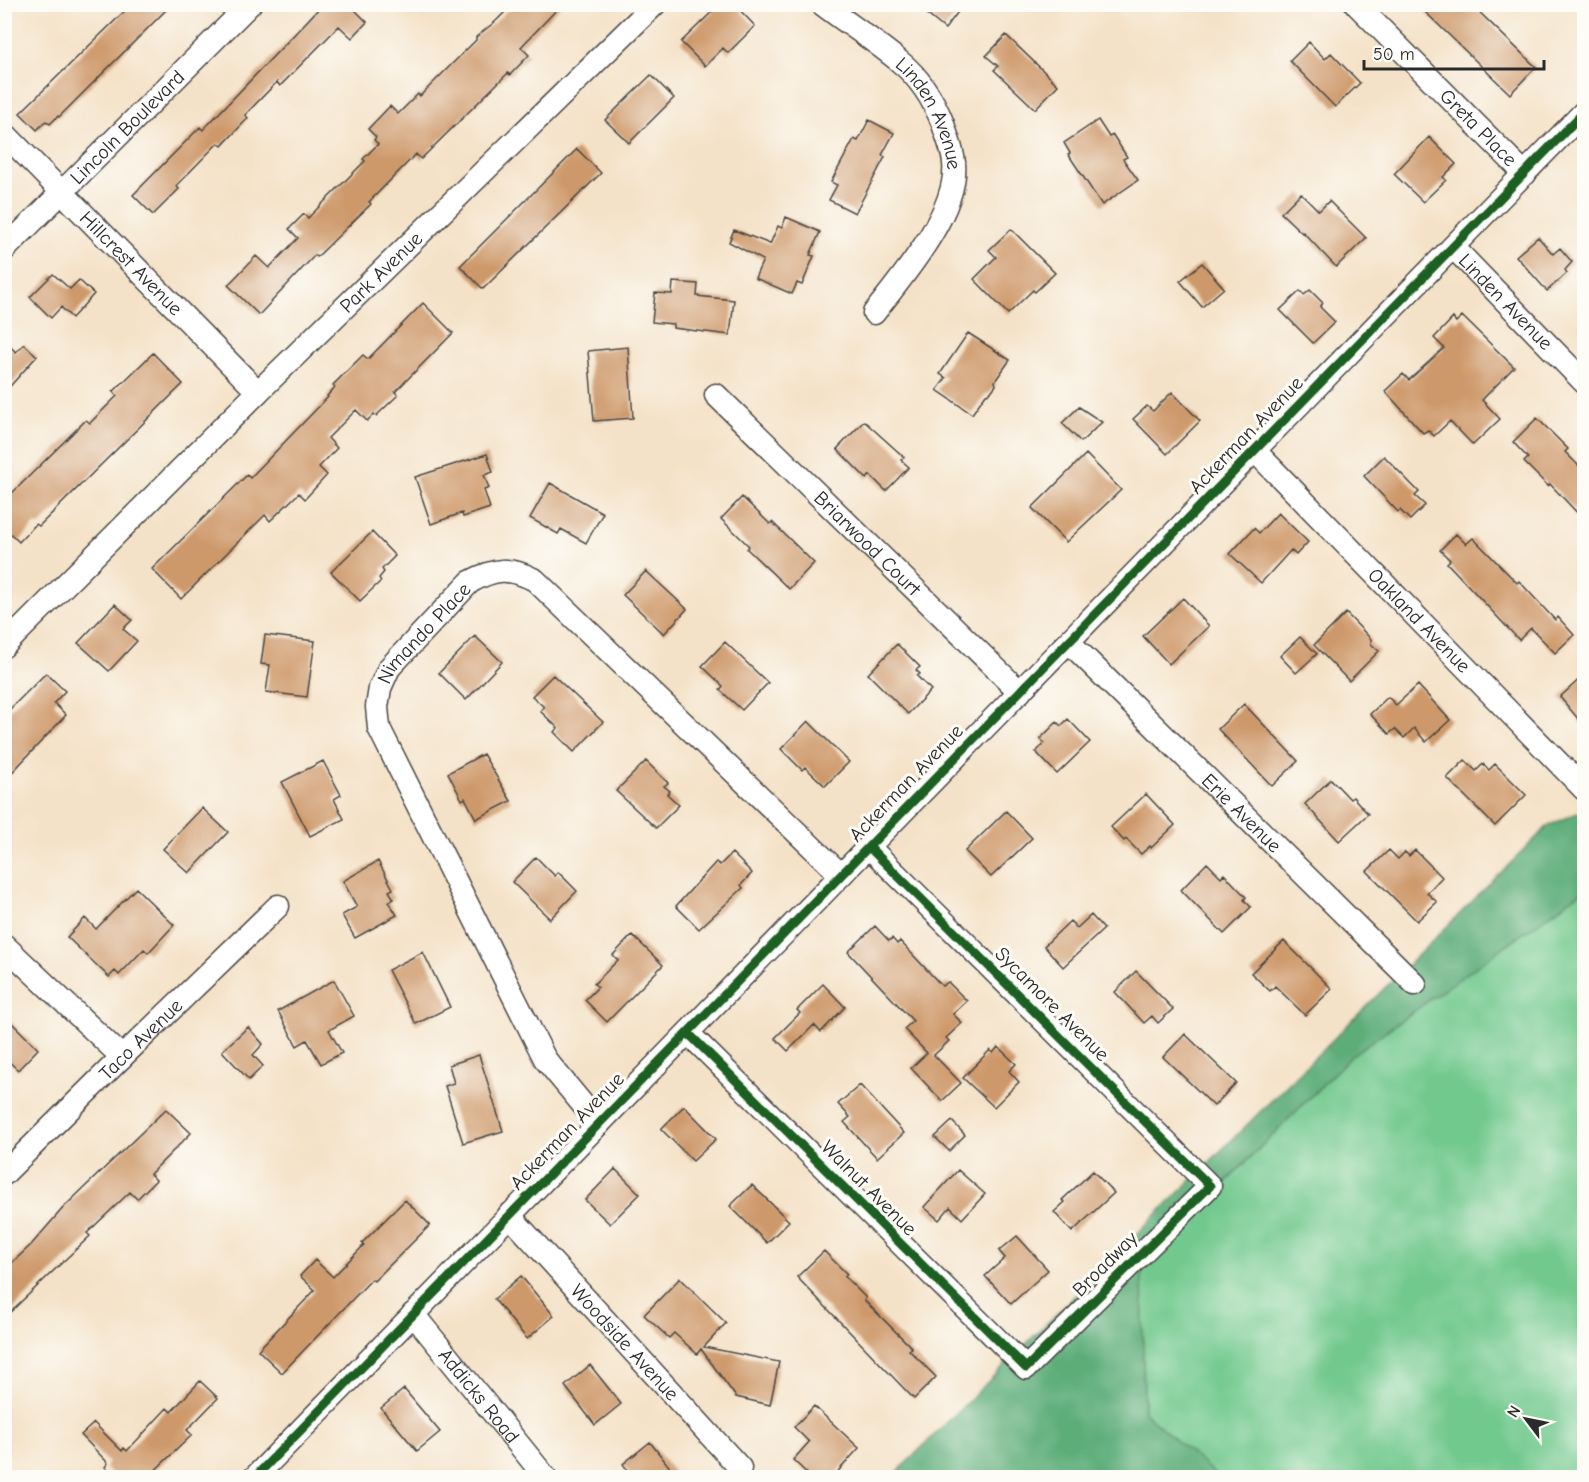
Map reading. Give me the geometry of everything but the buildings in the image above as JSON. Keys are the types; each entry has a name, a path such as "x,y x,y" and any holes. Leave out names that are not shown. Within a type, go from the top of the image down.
{"street":[{"name":"Lincoln Boulevard","path":"4,250 250,4"},
{"name":"Park Avenue","path":"4,646 258,392 655,4"},
{"name":"Linden Avenue","path":"822,4 901,62 924,87 938,112 951,146 955,165 953,184 946,206 935,227 921,250 874,313"},
{"name":"Greta Place","path":"1356,4 1525,174"},
{"name":"Ackerman Avenue","path":"254,1478 1584,112"},
{"name":"Hillcrest Avenue","path":"4,133 258,392"},
{"name":"Linden Avenue","path":"1454,247 1584,382"},
{"name":"Briarwood Court","path":"716,395 1020,692"},
{"name":"Oakland Avenue","path":"1255,451 1584,789"},
{"name":"Nimando Place","path":"599,1124 545,1059 379,728 376,707 380,687 389,668 470,582 486,573 502,570 520,572 535,580 841,875"},
{"name":"Erie Avenue","path":"1069,642 1415,984"},
{"name":"Sycamore Avenue","path":"869,847 1210,1186"},
{"name":"Taco Avenue","path":"4,1174 278,906"},
{"path":"4,945 122,1057"},
{"name":"Walnut Avenue","path":"688,1033 1026,1368"},
{"name":"Broadway","path":"1026,1368 1210,1186"},
{"name":"Woodside Avenue","path":"509,1215 740,1468"},
{"name":"Addicks Road","path":"413,1314 546,1478"}],"green space":[{"path":"1584,810 1584,890 1352,1055 1142,1266 1144,1412 1218,1477 891,1478 1548,826"},
{"path":"1584,890 1584,1477 1218,1477 1144,1412 1142,1267 1352,1055"}],"cycle path":[{"path":"254,1478 1584,112"},
{"path":"688,1033 1026,1368 1210,1186 869,847"}]}
